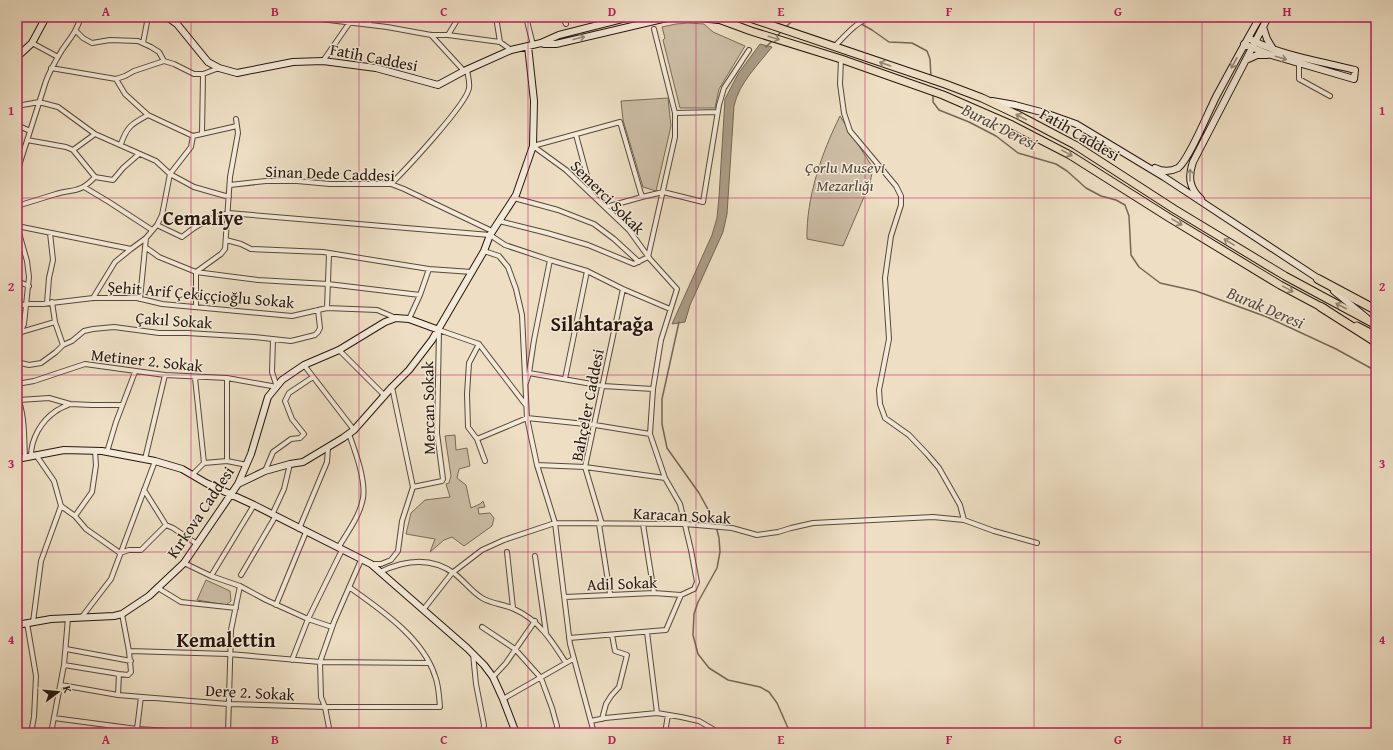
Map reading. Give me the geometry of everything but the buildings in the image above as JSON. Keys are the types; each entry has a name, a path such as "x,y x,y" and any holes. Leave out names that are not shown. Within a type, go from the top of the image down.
{"highway":[{"path":"1318,279 1376,310"},
{"path":"1321,307 1376,342"}],"main road":[{"path":"713,17 750,31 841,59"},
{"name":"Fatih Caddesi","path":"750,18 982,98 1075,145 1174,209 1285,276 1374,324"},
{"name":"Fatih Caddesi","path":"841,59 942,95 1012,124 1070,155 1280,285 1376,336"}],"street":[{"path":"17,20 22,17"},
{"path":"17,58 32,43 46,17"},
{"path":"17,172 51,68 76,31 81,17"},
{"path":"143,43 148,17"},
{"name":"Fatih Caddesi","path":"167,17 177,24 208,62 219,68 237,73 293,62 323,61 376,68 438,86 465,71 511,50 541,43 559,35 630,17"},
{"path":"304,17 352,22 431,35 448,35 500,42 511,50"},
{"path":"323,61 357,17"},
{"path":"365,24 376,17"},
{"path":"448,35 459,17"},
{"path":"496,17 500,42"},
{"path":"238,484 265,471 304,462 351,432 409,370 439,330 484,251 491,233 514,198 533,146 534,101 531,46 526,17"},
{"path":"562,17 566,24"},
{"name":"Fatih Caddesi","path":"541,43 556,44 671,17"},
{"path":"692,17 720,20"},
{"path":"834,47 854,27 864,19 871,17"},
{"path":"1138,161 1160,171 1170,171 1179,167 1187,157 1244,44 1260,17"},
{"path":"1221,215 1196,194 1191,185 1189,172 1268,17"},
{"path":"1263,26 1267,39 1273,49"},
{"path":"499,221 588,245 634,264 648,257 675,137 675,113 654,29"},
{"path":"76,31 83,38 92,43 110,40 138,41 159,52 164,61"},
{"path":"391,184 413,161 460,106 469,89 465,71 431,35"},
{"path":"1244,44 1268,54 1299,60 1355,70 1354,78 1299,60 1248,38"},
{"path":"32,43 58,57"},
{"path":"606,207 663,192 703,202 718,112 724,88 749,50"},
{"path":"1246,60 1257,55 1268,54"},
{"path":"841,59 840,84 844,114 850,131 896,186 901,196 901,205 891,236 886,278 889,339 879,390 880,404 885,418 909,435 938,468 960,505 964,520"},
{"path":"1299,60 1299,79 1330,96"},
{"path":"51,68 116,79 164,61 174,64 194,74 203,74 219,68"},
{"path":"202,134 203,74"},
{"path":"116,79 125,94 148,115 193,136 237,126"},
{"path":"1218,94 1226,98"},
{"path":"982,98 1045,113 1076,124 1138,161 1318,279 1353,305 1374,324"},
{"path":"17,106 39,102 58,107 95,134 121,144 156,161 170,174 194,187 229,197"},
{"path":"675,113 718,112"},
{"path":"121,144 125,131 132,124 148,115"},
{"path":"196,272 221,254 225,249 230,185 238,133 236,119"},
{"path":"533,146 620,122 642,197"},
{"path":"17,127 30,131"},
{"path":"73,150 95,134"},
{"path":"576,135 593,195"},
{"path":"94,298 115,262 146,238 157,225 162,215 170,174 191,147 193,136"},
{"path":"27,140 66,147 73,150 95,177 113,180 139,154"},
{"name":"Semerci Sokak","path":"533,146 566,170 629,230 648,257 677,289 670,308"},
{"path":"17,206 58,194 74,192 84,187 95,177"},
{"name":"Sinan Dede Caddesi","path":"230,185 266,181 297,181 330,184 391,184 404,189 491,233 505,245 587,271 622,289 670,308"},
{"path":"84,187 152,230"},
{"path":"514,198 558,210 594,224 614,239 639,262"},
{"path":"157,225 182,237 191,229 220,215 228,213 491,233"},
{"path":"17,340 24,324 29,286 27,261 17,226 131,249"},
{"path":"46,303 53,260 50,233"},
{"path":"140,299 146,238"},
{"path":"226,240 241,244 251,249 323,252 429,269 472,272"},
{"path":"145,247 159,257 196,272 258,280 328,284 420,295"},
{"path":"484,251 500,256 508,267 516,289 522,315 525,352 527,418 537,465 555,523 569,638 573,659 594,733"},
{"path":"327,308 329,254"},
{"path":"525,386 529,373 550,260"},
{"path":"409,319 420,295 429,269"},
{"path":"565,379 587,271"},
{"path":"196,272 196,307"},
{"path":"17,282 29,286"},
{"name":"Bahçeler Caddesi","path":"610,594 600,524 585,467 595,425 622,289"},
{"name":"Şehit Arif Çekiççioğlu Sokak","path":"17,306 94,298 140,299 162,304 292,316 327,308 377,310 396,318"},
{"path":"52,302 55,322 63,344"},
{"path":"569,638 666,630 681,595 694,588 696,582 680,504 665,478 650,434 653,389 661,340 670,308"},
{"name":"Çakıl Sokak","path":"17,362 29,365 41,363 56,352 63,344 72,341 84,331 114,327 159,333 187,333 291,341 314,335 320,328 318,310"},
{"name":"Kırkova Caddesi","path":"17,625 68,618 114,616 122,614 149,596 184,563 238,484 246,465 268,398 282,380 304,365 339,350 385,322 396,318 409,319 439,330"},
{"path":"21,332 55,322"},
{"path":"439,330 479,344 526,405"},
{"name":"Mercan Sokak","path":"413,487 442,481 443,479 437,433 439,330"},
{"path":"273,339 272,372 277,387"},
{"path":"479,344 469,363 467,394 468,427 477,439 485,461"},
{"path":"339,350 384,396"},
{"name":"Metiner 2. Sokak","path":"17,384 34,381 86,364 135,372 195,378 227,378 277,387"},
{"path":"292,660 308,619 362,504 363,496 363,480 351,432 304,365"},
{"path":"107,452 122,405 135,372"},
{"path":"529,373 603,386 653,389"},
{"path":"145,458 166,375"},
{"path":"265,471 273,452 291,439 300,438 304,434 292,419 286,401 289,393 313,377"},
{"path":"195,378 204,463"},
{"path":"227,378 227,461"},
{"path":"371,564 381,564 391,560 398,551 402,521 413,487 392,387"},
{"path":"31,733 34,717 36,676 30,623 41,561 61,506 54,481 31,456 18,398 49,398 70,404 122,405"},
{"path":"31,456 31,445 43,424 56,411 70,404"},
{"path":"477,439 527,418 595,425 650,434"},
{"path":"299,529 327,462 328,448"},
{"path":"17,459 64,450 107,452 155,460 182,469 230,495 254,505 371,564 473,654 493,677 516,733"},
{"path":"75,516 92,492 96,465 95,451"},
{"path":"81,618 111,578 155,460"},
{"path":"192,475 204,463 227,461 246,465"},
{"path":"241,575 274,516 284,489 290,464"},
{"path":"537,465 585,467 665,478"},
{"path":"144,490 166,525 197,544"},
{"path":"211,576 254,505"},
{"path":"61,506 75,516 86,529 120,552 141,550 166,525"},
{"name":"Karacan Sokak","path":"423,610 452,573 482,550 504,540 555,523 685,524 732,528 757,535 778,532 813,523 934,517 964,520 994,531 1037,543"},
{"path":"643,524 654,593"},
{"path":"276,605 306,532"},
{"path":"507,552 513,608"},
{"path":"536,556 546,633"},
{"path":"330,733 325,708 321,697 320,662 332,627 361,560"},
{"path":"380,572 400,564 411,562 438,564 452,573 482,598 513,608 535,622 546,633 566,663"},
{"path":"184,563 211,576 240,586 276,605 308,619 332,627"},
{"path":"228,733 229,654 231,630 240,586"},
{"path":"130,651 229,654 320,662 429,663 424,654 402,628 388,615 349,587"},
{"path":"158,588 181,602 236,608"},
{"name":"Adil Sokak","path":"565,597 654,593 681,595"},
{"path":"64,666 128,675 131,672 131,660 122,614"},
{"path":"51,733 64,666 68,618"},
{"path":"493,677 506,663 535,622"},
{"path":"482,627 515,649 541,678 552,708 557,726 557,733"},
{"path":"647,632 657,713"},
{"path":"602,719 606,704 619,687 627,655 615,651 612,635"},
{"path":"66,649 131,660"},
{"path":"473,654 476,684 484,724 483,733"},
{"path":"503,699 573,659"},
{"name":"Dere 2. Sokak","path":"61,685 118,695 228,704 325,708 440,707 438,684 429,663"},
{"path":"17,664 17,701"},
{"path":"118,695 119,674"},
{"path":"137,731 141,697"},
{"path":"591,721 657,713 700,721 718,732"},
{"path":"665,733 668,715"},
{"path":"54,718 137,731 204,733"}],"green space":[{"path":"688,23 704,24 713,32 745,46 719,89 715,108 680,108 663,40 665,38 662,27"},
{"path":"668,98 671,126 656,191 643,187 623,120 621,101"},
{"name":"Çorlu Musevi Mezarlığı","path":"840,116 873,168 870,183 843,246 807,239 809,208 816,176 833,130"},
{"path":"455,435 456,450 467,448 470,466 459,469 457,478 466,485 471,508 483,501 485,507 478,508 479,514 490,513 494,518 492,526 464,546 452,537 444,540 430,552 435,539 406,534 411,513 425,500 450,497 446,484 449,483 451,476 445,436"},
{"path":"206,580 230,591 231,601 226,605 197,600"}],"shaded area":[{"path":"760,44 772,47 745,82 736,98 734,106 727,214 723,232 690,305 685,322 672,324 712,235 717,218 725,99 738,74"}],"waterway":[{"path":"786,27 796,17"},
{"name":"Burak Deresi","path":"849,17 889,42 912,43 927,51 930,59 931,77"},
{"path":"776,37 782,31"},
{"path":"766,47 772,41"},
{"name":"Burak Deresi","path":"933,93 933,102 939,110 969,122 996,136 1018,153 1056,164 1067,171 1086,188 1101,196 1116,200 1125,205 1129,216 1131,255 1139,267 1160,283 1196,291 1267,317 1336,349 1376,371"},
{"path":"679,322 662,399 662,424 667,448 699,493 715,522 719,538 720,552 717,568 698,602 694,614 693,635 698,654 709,668 728,680 760,687 769,692 777,703 788,728 788,733"}],"district":[{"name":"Cemaliye","path":"203,217"},
{"name":"Silahtarağa","path":"602,323"},
{"name":"Kemalettin","path":"226,639"}]}
